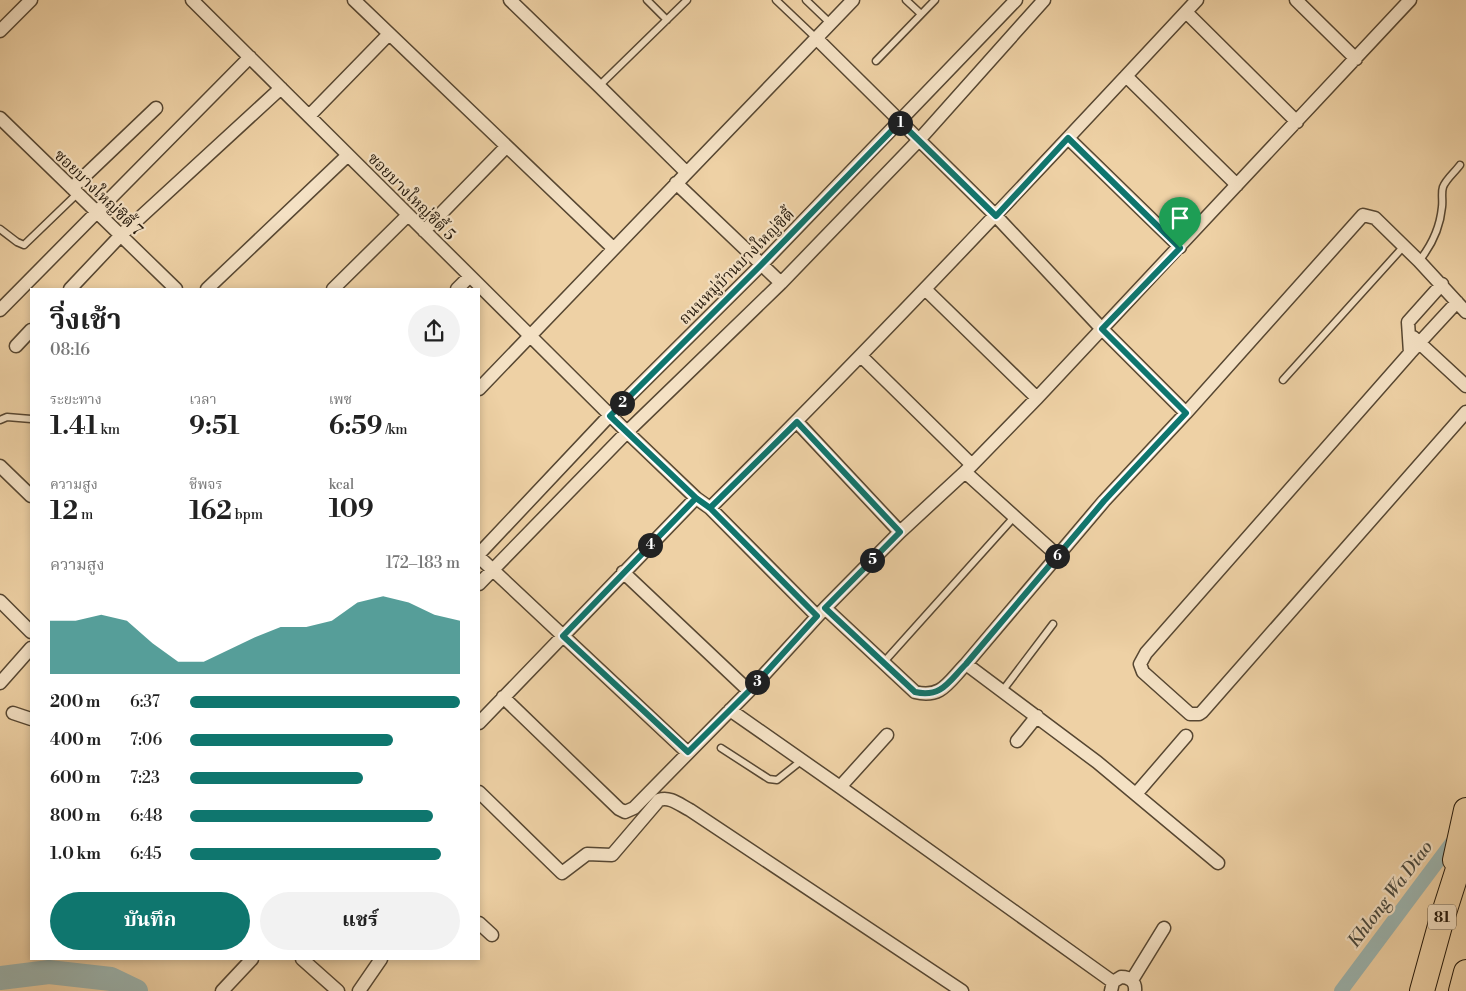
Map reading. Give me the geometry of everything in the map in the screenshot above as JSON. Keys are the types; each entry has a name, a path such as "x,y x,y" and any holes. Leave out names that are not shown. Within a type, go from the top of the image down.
{"highway":[{"name":"81","path":"1441,922 1466,810"},
{"name":"81","path":"1422,991 1441,922 1466,844"},
{"path":"1461,991 1466,972"}],"street":[{"path":"0,32 31,0"},
{"name":"ซอยบางใหญ่ซิตี้ 5","path":"192,0 610,416 696,498 710,508 821,612 915,692 934,694 942,689 966,664 1104,501 1186,413 1363,215 1375,218 1404,246"},
{"path":"354,0 613,248"},
{"path":"510,0 686,172"},
{"path":"480,388 853,0"},
{"name":"ถนนหมู่บ้านบางใหญ่ซิตี้","path":"480,555 610,416 761,265 1016,0"},
{"path":"480,583 627,432 781,283 919,140 1044,0"},
{"path":"710,508 797,422 996,216 1197,0"},
{"path":"1296,0 1356,59"},
{"path":"503,697 619,809 625,812 634,808 749,691 821,612 900,532 969,468 1037,398 1180,248 1410,0"},
{"path":"1186,12 1297,122"},
{"path":"309,116 389,34"},
{"path":"816,38 996,216 1102,329 1186,413"},
{"path":"0,310 98,213 250,57"},
{"path":"1126,76 1238,185"},
{"path":"71,288 121,235 281,88"},
{"path":"75,191 156,108"},
{"name":"ซอยบางใหญ่ซิตี้ 7","path":"0,118 175,288"},
{"path":"1068,138 1180,248"},
{"path":"424,231 506,147"},
{"path":"208,288 348,155"},
{"path":"676,184 781,283"},
{"path":"334,288 408,215"},
{"path":"1404,246 1442,284 1466,312"},
{"path":"458,288 470,276"},
{"path":"1442,284 1412,317 1407,324 1408,331 1414,348 1466,386"},
{"path":"925,289 1037,398"},
{"path":"1457,302 1414,348 1146,653 1140,664 1143,672 1190,714 1202,712 1466,412"},
{"path":"16,346 30,331"},
{"path":"861,356 1015,516 1058,556"},
{"path":"797,422 900,532"},
{"path":"0,466 30,492"},
{"path":"480,721 696,498"},
{"path":"480,557 492,571 688,752"},
{"path":"624,572 749,691"},
{"path":"0,601 30,631"},
{"path":"0,683 30,649"},
{"path":"966,664 1097,762 1218,862"},
{"path":"730,710 840,787 1112,987 1122,977 1134,985 1164,928"},
{"path":"13,713 30,719"},
{"path":"1017,742 1037,716"},
{"path":"840,787 887,735"},
{"path":"1136,794 1186,736"},
{"path":"480,793 562,873 587,854 612,855 659,800 665,798 670,800 707,821 962,991"},
{"path":"480,925 492,935"},
{"path":"222,991 251,960"},
{"path":"303,960 338,991"},
{"path":"359,991 380,960"}],"lane":[{"path":"647,0 667,20"},
{"path":"599,86 687,0"},
{"path":"776,0 816,38"},
{"path":"806,0 830,23"},
{"path":"906,0 921,14"},
{"path":"876,61 934,0"},
{"path":"1419,261 1431,246 1438,229 1442,211 1442,189 1445,182 1460,165"},
{"path":"0,229 16,242 24,245 75,191"},
{"path":"1283,380 1404,246"},
{"path":"0,420 7,417 30,419"},
{"path":"883,663 1015,516"},
{"path":"1003,690 1053,624"},
{"path":"721,748 769,779 777,780 801,761"}],"waterway":[{"name":"Khlong Wa Diao","path":"1341,991 1456,837"},
{"path":"0,978 49,972 111,979 136,991"}],"route":[{"path":"1180,248 1068,138 996,216 900,122 610,416 696,498 710,508 817,616 749,691 688,752 563,636 696,498 710,508 797,422 900,532 825,608 915,692 934,694 942,689 966,664 1104,501 1186,413 1102,329 1180,248"}]}
